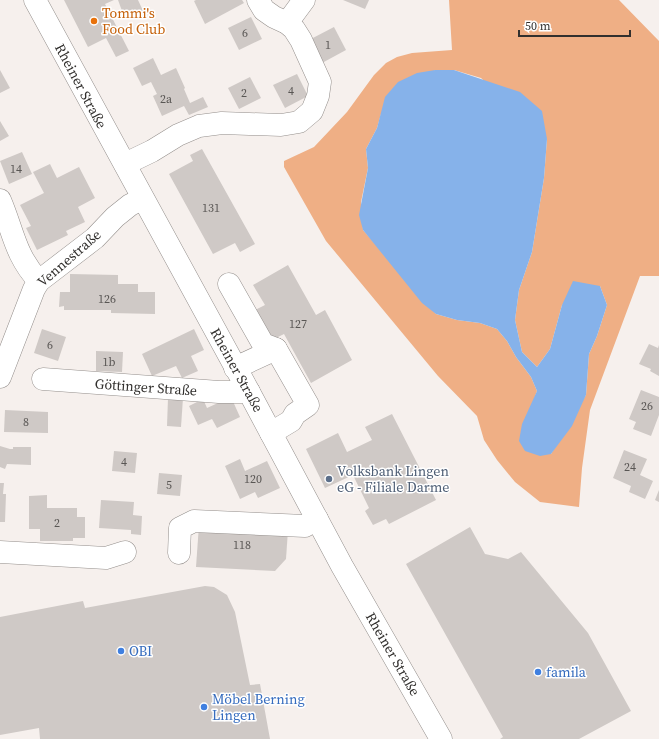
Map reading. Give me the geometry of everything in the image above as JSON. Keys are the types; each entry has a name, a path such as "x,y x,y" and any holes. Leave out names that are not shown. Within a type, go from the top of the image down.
{"street":[{"name":"Rheiner Straße","path":"35,0 346,573 441,739"},
{"path":"125,164 152,151 178,135 199,126 222,123 281,125 299,122 312,111 318,96 320,82 301,40 294,29 287,23 264,10 258,0"},
{"path":"287,23 304,0"},
{"name":"Vennestraße","path":"0,377 34,289 39,281 94,238 125,209 142,199"},
{"path":"0,200 20,255 39,281"},
{"path":"229,284 263,344 276,349 308,404 295,414 290,421 271,433"},
{"path":"235,368 276,349"},
{"name":"Göttinger Straße","path":"43,379 219,392 249,392"},
{"path":"178,553 180,528 194,521 305,526 317,519"},
{"path":"0,552 106,558 125,552"}],"shaded area":[{"path":"449,0 619,0 659,41 659,276 640,276 590,410 582,468 579,507 540,502 515,482 497,460 484,440 477,416 438,376 326,241 284,167 284,161 314,147 347,112 374,75 386,63 397,57 412,53 452,50","holes":["435,70 454,70 481,78 547,139 544,178 532,252 519,290 515,320 522,352 537,367 550,349 562,305 600,286 607,305 597,336 589,354 586,395 551,454 533,402 537,391 531,377 516,357 507,341 497,329 480,323 457,320 436,314 363,230 361,202 368,168 366,149 377,128 381,114"]}],"water":[{"path":"435,70 454,70 520,92 542,111 547,139 544,178 532,252 519,290 515,320 522,352 537,367 550,349 562,305 573,281 600,286 607,305 597,336 589,354 586,395 572,426 551,454 540,456 525,451 519,441 522,424 537,391 531,377 516,357 507,341 497,329 480,323 457,320 436,314 422,303 363,230 359,215 368,168 366,149 377,128 385,97 398,82 417,73"}],"building":[{"name":"Tommi's Food Club","path":"64,0 114,0 105,4 129,51 116,57 106,38 88,47"},
{"name":"Tommi's Food Club","path":"118,0 138,0 144,13 125,19"},
{"path":"242,0 244,3 205,24 194,1"},
{"path":"343,0 369,0 365,9"},
{"path":"251,17 262,39 239,50 228,28"},
{"path":"334,27 346,50 322,63 309,40"},
{"path":"153,58 161,75 176,68 190,103 203,97 208,107 189,115 184,106 162,116 153,96 157,94 151,82 142,86 133,68"},
{"path":"0,70 10,88 0,93"},
{"path":"297,74 308,96 285,108 273,85"},
{"path":"250,77 261,98 239,109 228,88"},
{"path":"0,121 9,136 0,141"},
{"path":"202,149 255,244 240,252 235,243 213,254 169,174 193,161 190,155"},
{"path":"22,152 32,174 9,184 0,161"},
{"path":"50,164 57,178 79,167 95,198 78,207 85,222 66,231 68,235 37,250 26,228 31,226 20,205 44,193 33,172"},
{"path":"288,265 316,315 325,310 352,360 311,383 284,334 272,340 255,310 265,305 253,285"},
{"path":"70,274 118,275 118,284 138,284 138,292 155,292 155,314 111,313 111,310 64,310 64,306 59,307 60,292 70,292"},
{"path":"42,329 66,337 58,361 34,353"},
{"path":"194,329 204,350 191,356 198,371 182,378 176,366 152,376 142,354"},
{"path":"649,344 658,348 659,345 659,376 650,371 651,369 639,364"},
{"path":"96,351 123,352 122,372 96,371"},
{"path":"641,390 659,397 659,415 651,436 633,429 636,422 629,419"},
{"path":"231,397 240,417 217,428 212,419 198,425 189,406 203,399 207,408"},
{"path":"168,398 183,398 181,427 167,426"},
{"path":"5,410 48,412 48,433 4,432"},
{"path":"392,414 436,500 389,524 386,519 373,525 365,511 369,508 353,475 325,488 306,449 338,433 347,452 372,440 365,427"},
{"path":"0,446 10,449 13,449 13,447 31,447 31,465 7,464 5,469 0,467"},
{"path":"624,450 647,459 640,475 653,481 645,499 629,492 631,486 613,478"},
{"path":"114,451 137,453 135,473 112,471"},
{"path":"240,459 245,471 267,461 280,488 258,498 255,492 240,499 225,466"},
{"path":"159,473 182,475 180,496 157,494"},
{"path":"0,483 4,483 3,494 6,494 5,522 0,522"},
{"path":"659,490 659,502 655,500"},
{"path":"47,495 47,508 77,508 77,517 85,517 85,538 73,538 73,541 40,541 40,529 29,529 29,496"},
{"path":"101,500 134,502 133,515 142,516 141,535 131,534 131,530 99,528"},
{"path":"199,525 288,530 286,559 275,571 196,567"},
{"name":"famila","path":"470,527 485,554 508,559 521,552 588,633 631,711 579,739 500,739 503,737 406,564"},
{"name":"OBI","path":"205,586 214,587 227,595 235,612 250,685 260,684 270,739 40,739 39,728 0,735 0,617 83,601 85,608"}],"place":[{"name":"Tommi's Food Club","path":"94,21"},
{"name":"Volksbank Lingen eG - Filiale Darme","path":"329,479"},
{"name":"OBI","path":"121,651"},
{"name":"famila","path":"538,672"},
{"name":"Möbel Berning Lingen","path":"204,707"}]}
